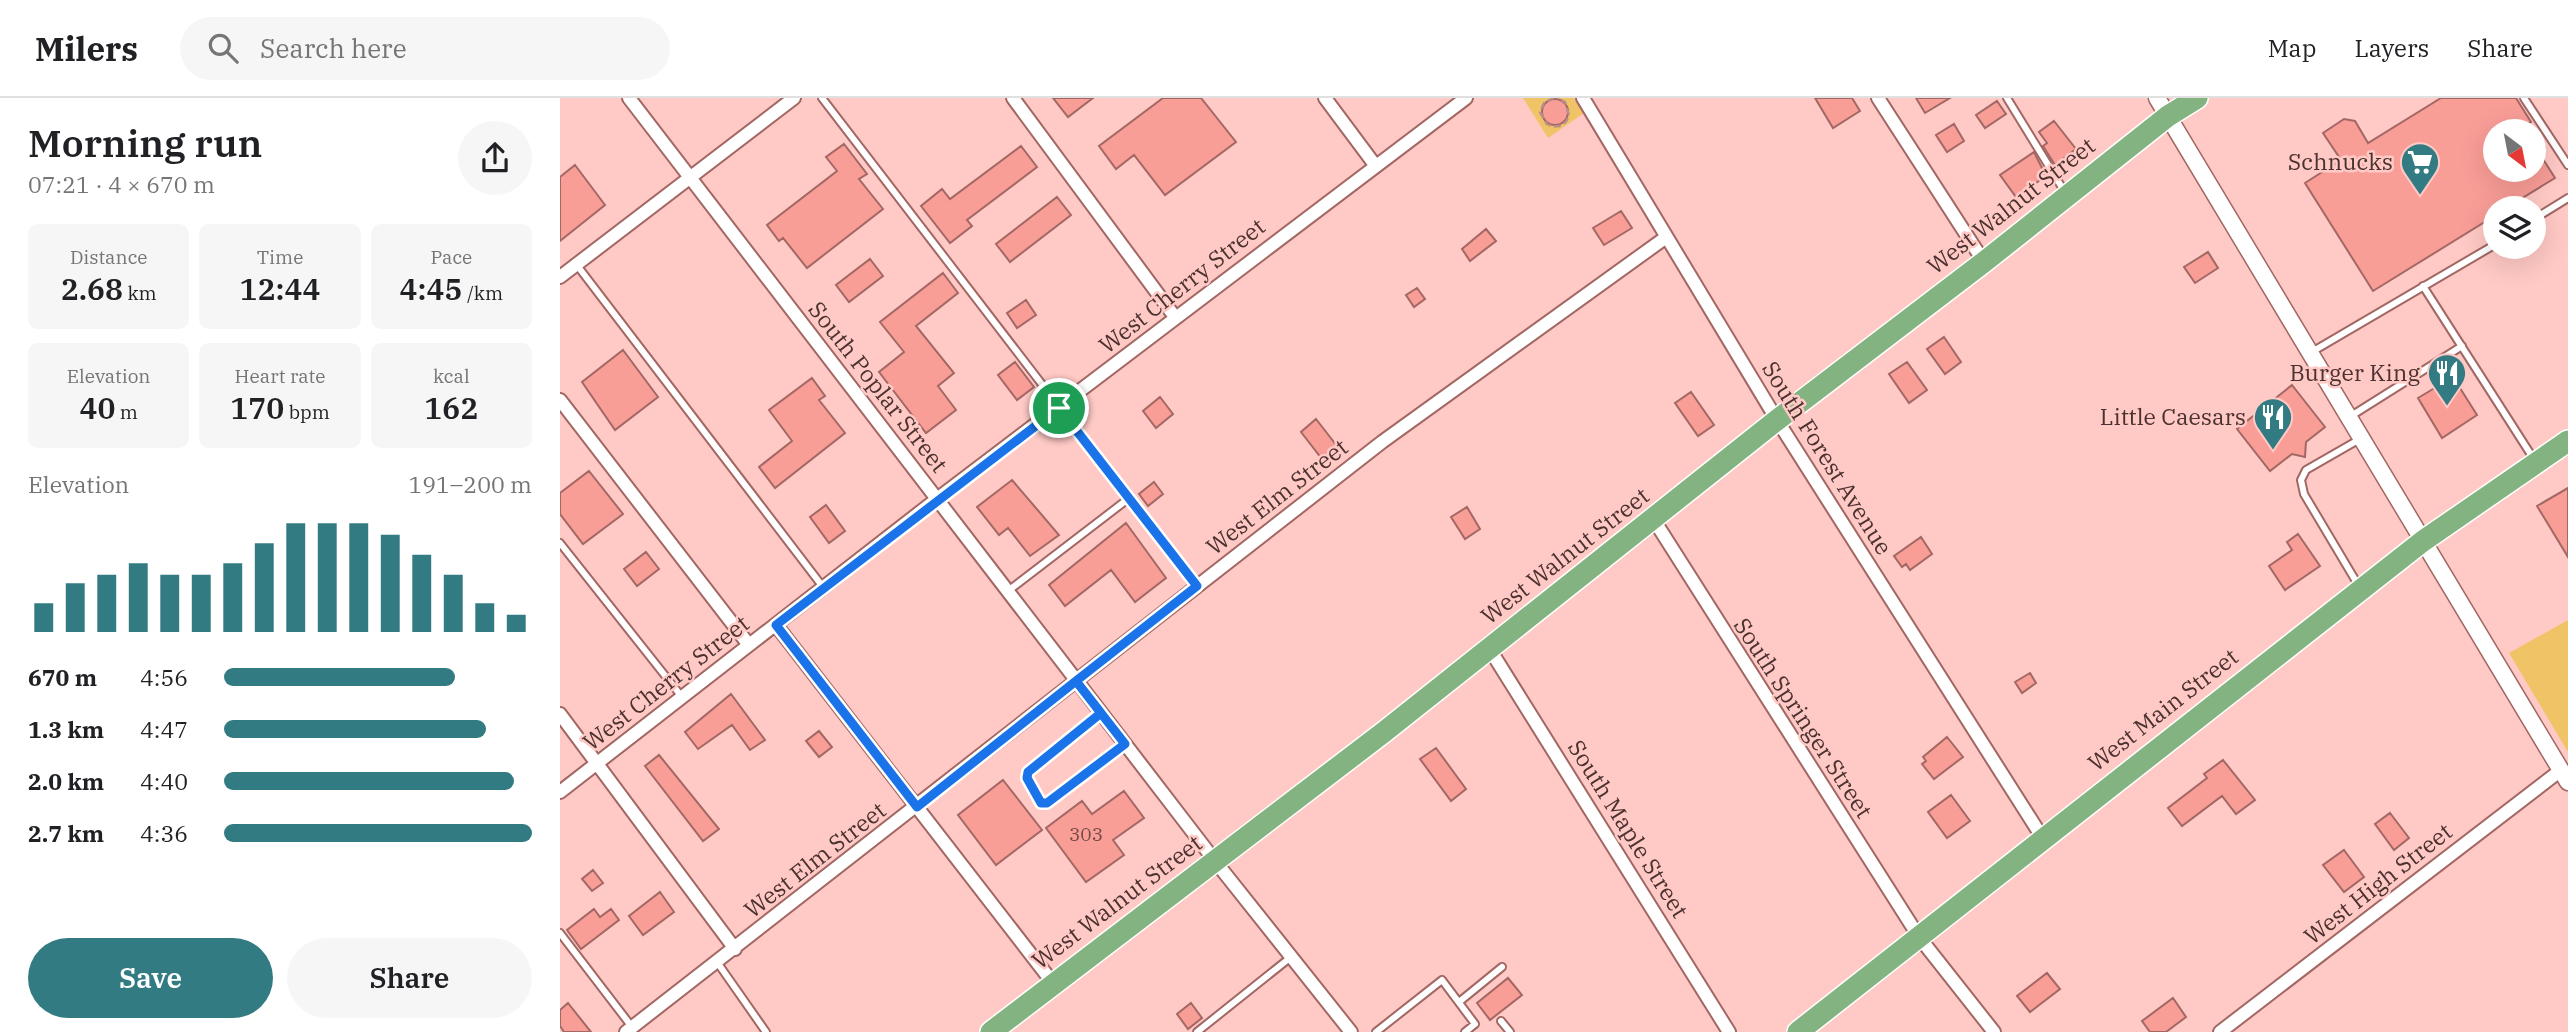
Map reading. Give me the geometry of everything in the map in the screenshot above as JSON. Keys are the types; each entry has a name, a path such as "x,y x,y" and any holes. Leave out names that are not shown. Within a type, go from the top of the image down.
{"highway":[{"path":"2162,107 2197,98"},
{"name":"West Walnut Street","path":"991,1032 1215,861 1654,520 1777,420 1984,262 2067,196 2162,107"},
{"name":"West Main Street","path":"1798,1032 2042,837 2423,541 2568,441"}],"street":[{"name":"South Poplar Street","path":"629,98 1215,861 1351,1032"},
{"path":"560,277 794,98"},
{"path":"1013,98 1175,317"},
{"path":"1325,98 1375,165"},
{"name":"West Cherry Street","path":"560,792 937,499 1466,98"},
{"name":"South Forest Avenue","path":"1583,98 1777,420 2042,837"},
{"path":"1878,98 1984,262"},
{"path":"2162,107 2564,776"},
{"name":"West Elm Street","path":"629,1030 1382,442 1665,238"},
{"path":"560,400 749,645"},
{"name":"South Springer Street","path":"1654,520 1919,937 1994,1032"},
{"path":"776,625 1054,984"},
{"name":"South Maple Street","path":"1489,648 1730,1032"},
{"path":"560,715 735,949"},
{"name":"West High Street","path":"2220,1032 2564,776"}],"lane":[{"path":"822,98 1197,586"},
{"path":"2007,98 2067,196"},
{"path":"2524,98 2568,165"},
{"path":"2546,212 2568,198"},
{"path":"2308,354 2483,252"},
{"path":"576,264 823,587"},
{"path":"2423,286 2537,463"},
{"path":"2348,418 2462,346"},
{"path":"2360,439 2306,470 2301,480 2304,494 2361,589"},
{"path":"1008,591 1128,499"},
{"path":"560,543 682,697"},
{"path":"1101,713 1028,772 1027,778 1041,803 1047,803 1125,744"},
{"path":"560,933 629,1030"},
{"path":"1197,1032 1291,956"},
{"path":"717,962 766,1032"},
{"path":"1459,1002 1502,967"},
{"path":"1376,1032 1442,980 1475,1024 1465,1032"},
{"path":"1502,1021 1510,1032"}],"path":[{"path":"1556,98 1565,102 1569,110 1565,124 1551,126 1541,117 1544,103 1556,98"}],"shaded area":[{"path":"1523,98 1574,98 1584,113 1548,138","holes":["1550,100 1561,101 1567,107 1567,116 1559,124 1551,124 1543,117 1543,108"]},
{"path":"2568,620 2568,752 2509,653"}],"building":[{"path":"1053,98 1093,98 1068,117"},
{"path":"1163,98 1201,98 1236,142 1165,195 1134,155 1116,169 1099,146"},
{"path":"1815,98 1852,98 1860,111 1833,128"},
{"path":"1916,98 1950,98 1925,113"},
{"name":"Schnucks","path":"2441,98 2516,98 2529,119 2483,119 2483,182 2546,182 2546,164 2555,178 2526,196 2483,196 2483,223 2373,291 2305,183 2341,160 2323,133 2344,119 2355,121 2368,143"},
{"path":"1555,99 1564,103 1568,112 1564,121 1555,125 1546,121 1542,112 1546,103"},
{"path":"1997,101 2006,114 1985,128 1976,115"},
{"path":"2054,121 2076,149 2055,165 2043,146 2047,143 2039,132"},
{"path":"1954,124 1964,141 1947,152 1936,135"},
{"path":"844,144 867,174 859,179 883,209 807,268 783,238 779,241 767,225 837,171 826,157"},
{"path":"1021,146 1037,167 967,220 972,226 950,243 921,206 942,189 950,199"},
{"path":"2034,152 2046,176 2016,197 2000,175"},
{"path":"575,165 605,205 560,241 560,177"},
{"path":"1057,197 1071,215 1010,262 996,244"},
{"path":"1621,211 1632,228 1604,245 1593,228"},
{"path":"1486,229 1496,241 1470,261 1462,249"},
{"path":"2208,252 2218,268 2195,283 2184,267"},
{"path":"870,259 883,276 849,302 836,285"},
{"path":"943,273 958,293 916,326 954,373 938,386 956,410 926,433 879,372 904,352 880,322"},
{"path":"1417,288 1425,299 1414,307 1406,295"},
{"path":"1026,300 1036,315 1017,328 1007,313"},
{"path":"1944,337 1961,362 1945,374 1927,349"},
{"path":"623,350 658,397 615,430 582,382"},
{"path":"1015,362 1034,387 1017,400 998,375"},
{"path":"1907,362 1927,390 1909,403 1889,374"},
{"name":"Burger King","path":"2453,377 2477,415 2442,438 2418,398"},
{"path":"812,378 825,396 819,400 845,433 775,488 759,467 792,441 769,410"},
{"path":"2292,385 2325,427 2306,442 2305,457 2292,454 2270,471 2237,429"},
{"path":"1691,392 1714,425 1698,436 1675,403"},
{"path":"1160,397 1173,414 1156,428 1143,411"},
{"path":"1316,419 1337,446 1322,459 1301,432"},
{"path":"589,471 623,514 583,544 560,514 560,493"},
{"path":"1012,480 1059,535 1030,556 1008,528 999,535 977,507"},
{"path":"1154,482 1163,494 1148,506 1139,494"},
{"path":"2568,488 2568,557 2537,506"},
{"path":"826,505 845,531 829,543 810,517"},
{"path":"1467,507 1480,529 1465,539 1451,517"},
{"path":"1126,523 1166,578 1135,602 1111,570 1065,606 1049,585"},
{"path":"2298,534 2320,566 2285,590 2269,566 2292,550 2287,542"},
{"path":"1921,537 1932,554 1910,570 1906,564 1902,567 1894,556"},
{"path":"646,552 659,569 637,586 624,569"},
{"path":"2030,673 2036,683 2022,693 2015,682"},
{"path":"731,694 765,740 750,750 732,725 698,749 685,732"},
{"path":"819,731 832,747 819,757 806,741"},
{"path":"1947,737 1963,757 1934,779 1922,764 1926,761 1923,757"},
{"path":"1436,748 1466,789 1451,801 1420,759"},
{"path":"659,755 719,829 703,841 645,766"},
{"path":"2223,760 2255,800 2236,814 2222,796 2182,826 2168,808 2207,778 2204,774"},
{"path":"1003,780 1042,830 996,865 958,815"},
{"path":"1124,791 1144,818 1113,840 1124,855 1086,882 1046,828 1082,801 1092,814"},
{"path":"1951,795 1970,821 1947,838 1928,812"},
{"path":"2390,813 2409,838 2394,850 2375,824"},
{"path":"2344,850 2364,877 2344,892 2323,865"},
{"path":"593,870 603,883 592,891 582,879"},
{"path":"660,892 674,912 643,935 629,916"},
{"path":"594,909 600,917 611,909 619,920 581,949 567,930"},
{"path":"2047,973 2060,989 2030,1012 2017,996"},
{"path":"1508,978 1522,995 1490,1020 1477,1003"},
{"path":"2173,998 2186,1017 2166,1032 2150,1032 2142,1021"},
{"path":"568,1003 591,1032 564,1032 560,1026 560,1010"},
{"path":"1191,1003 1202,1018 1188,1029 1177,1014"}],"place":[{"name":"Schnucks","path":"2420,196"},
{"name":"Burger King","path":"2447,407"},
{"name":"Little Caesars","path":"2273,451"}],"route":[{"path":"1059,408 776,625 917,807 1076,681 1101,713 1028,772 1027,778 1041,803 1047,803 1125,744 1101,713 1076,681 1197,586 1148,519 1128,499 1059,408"}]}
